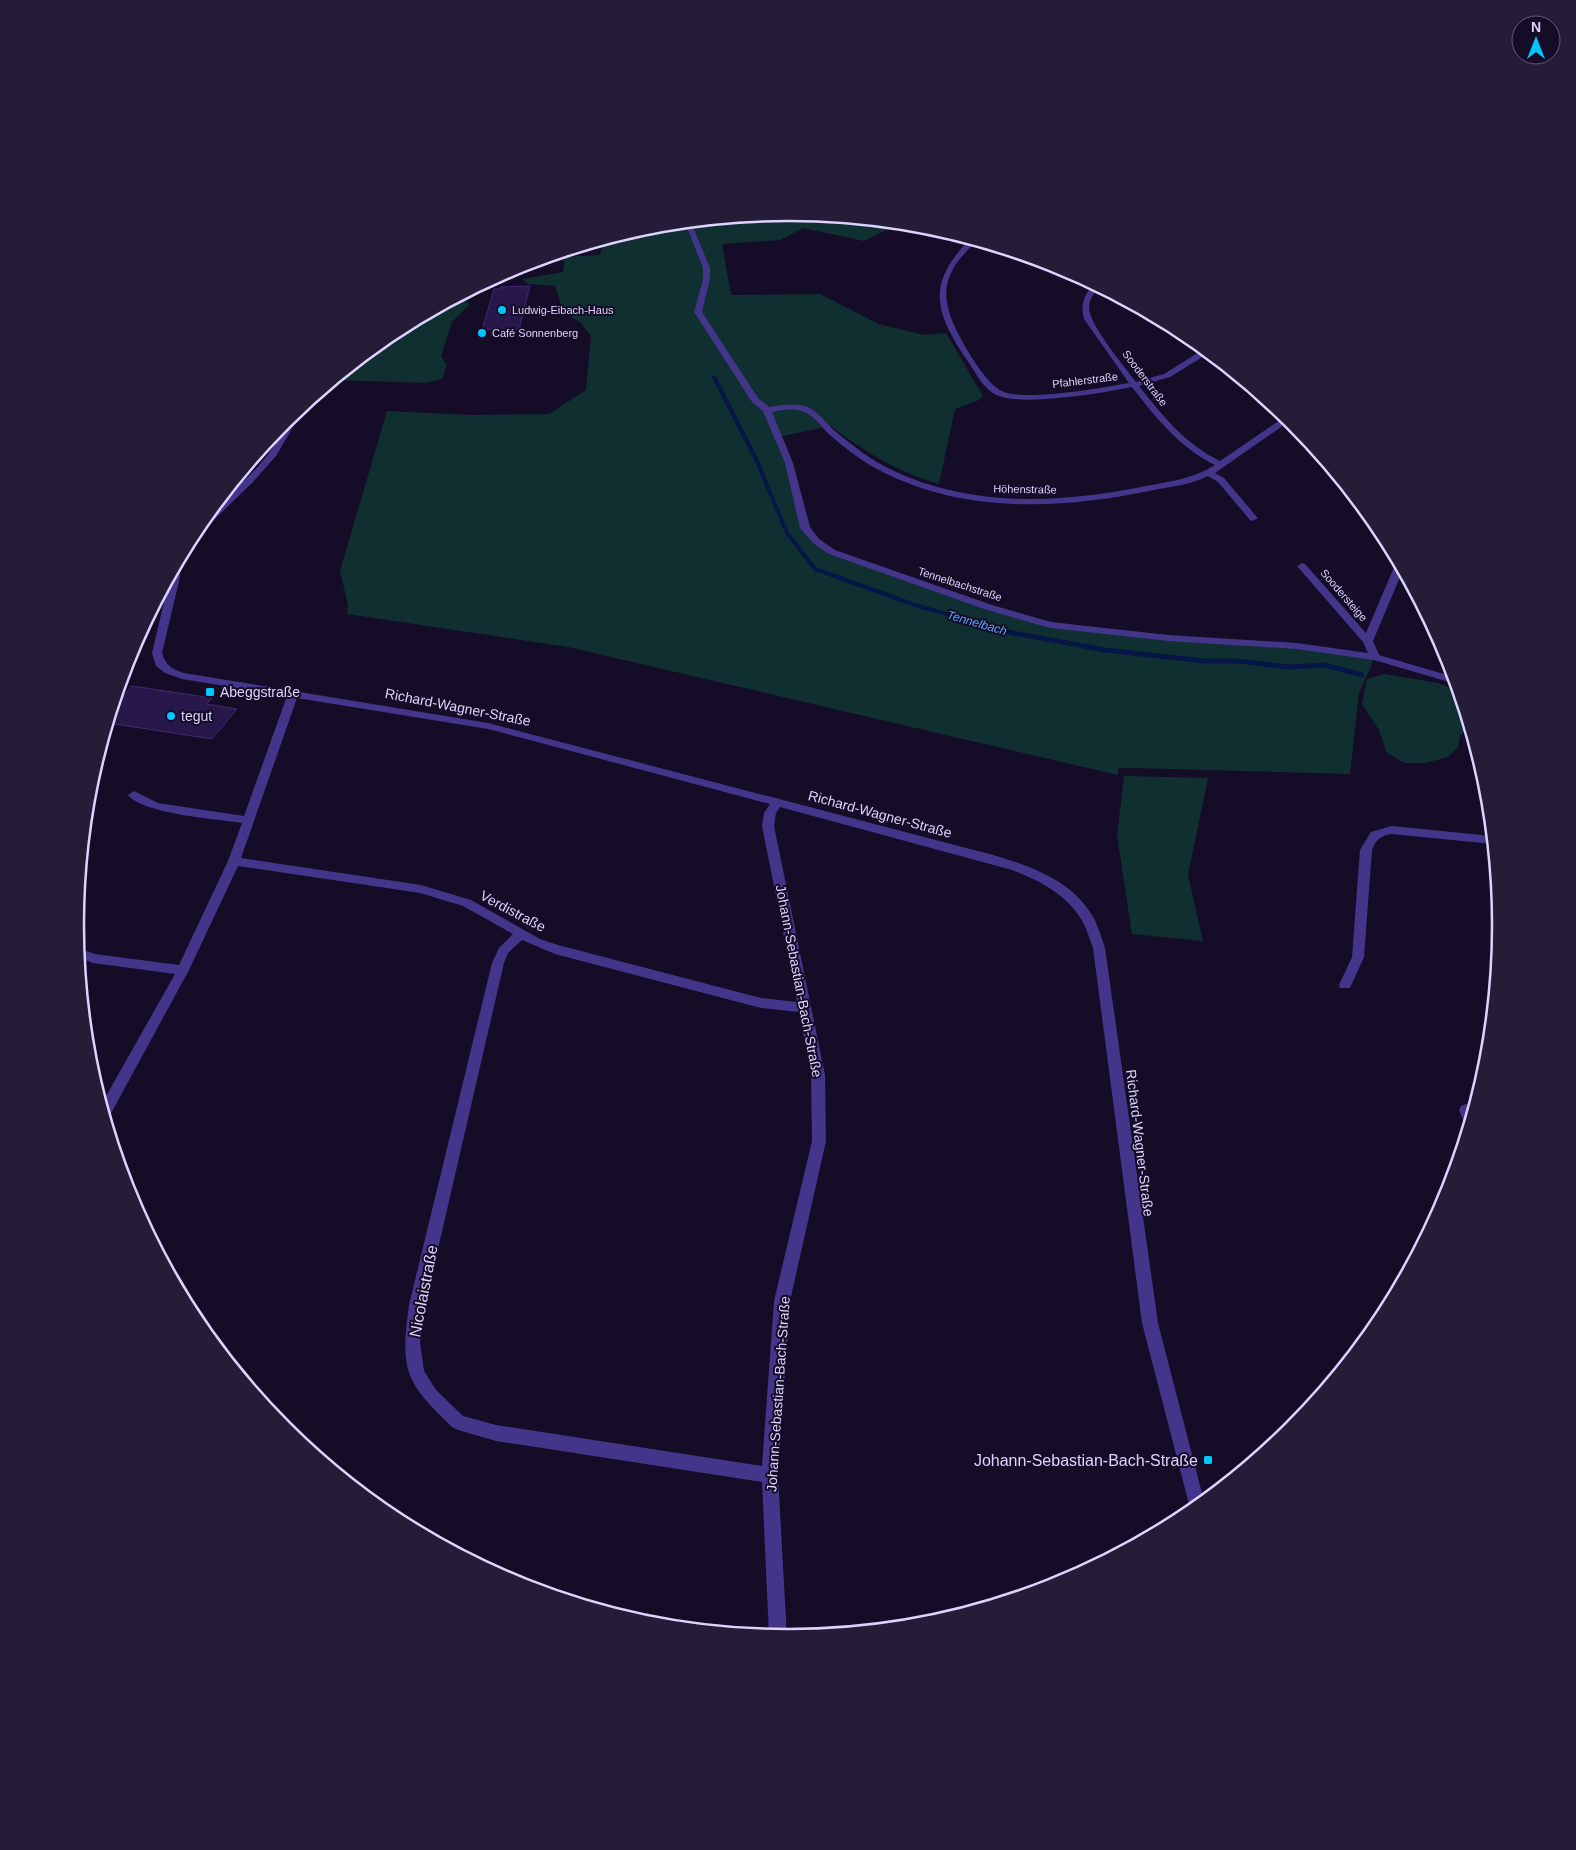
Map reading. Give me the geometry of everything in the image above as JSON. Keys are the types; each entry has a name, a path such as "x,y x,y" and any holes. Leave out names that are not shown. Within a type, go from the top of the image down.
{"street":[{"name":"Tennelbachstraße","path":"690,228 694,242 706,266 707,276 698,312 755,400 767,410 789,463 805,528 816,542 832,552 988,607 1050,625 1168,638 1296,646 1375,656 1448,679"},
{"name":"Pfahlerstraße","path":"968,245 957,256 947,273 942,302 953,335 990,387 1001,395 1022,398 1136,385 1169,374 1200,354"},
{"name":"Sooderstraße","path":"1093,290 1086,300 1087,318 1136,385 1182,440 1203,458 1221,465"},
{"name":"Höhenstraße","path":"767,410 804,409 866,459 893,474 943,491 983,499 1045,502 1085,499 1184,480 1209,473 1282,423"},
{"path":"219,510 273,454 287,431"},
{"path":"1209,473 1221,480 1253,518"},
{"name":"Soodersteige","path":"1302,566 1368,641 1375,656"},
{"path":"1368,641 1397,572"},
{"name":"Richard-Wagner-Straße","path":"174,580 156,654 160,664 169,671 182,676 488,726 1022,868 1049,881 1070,896 1087,918 1099,948 1150,1324 1195,1500"},
{"path":"108,1106 183,970 234,861 292,693"},
{"path":"134,795 156,806 248,820"},
{"name":"Johann-Sebastian-Bach-Straße","path":"777,802 770,813 768,826 818,1075 819,1142 782,1301 770,1475 778,1629"},
{"path":"1345,985 1358,957 1366,850 1370,838 1379,831 1391,830 1487,839"},
{"name":"Verdistraße","path":"234,861 421,889 466,903 521,934 554,949 761,1003 805,1008"},
{"name":"Nicolaistraße","path":"521,934 503,952 498,963 419,1295 412,1342 416,1373 433,1400 458,1422 496,1433 770,1475"},
{"path":"85,955 93,958 183,970"}],"green space":[{"path":"742,222 834,222 889,228 864,241 803,228 780,240 722,244 731,295 820,294 879,324 924,335 946,333 983,396 977,401 955,409 939,484 909,474 882,460 831,426 778,437 805,528 832,552 1050,625 1262,643 1375,657 1359,693 1350,774 1118,768 1118,775 568,647 347,614 348,605 340,571 387,411 471,415 549,414 586,390 591,336 581,323 563,311 555,286 528,284 522,279 563,272 565,257 599,255 604,246 651,234"},
{"path":"465,300 470,304 452,322 441,356 447,365 442,379 426,383 342,380 397,339"},
{"path":"1385,674 1438,683 1451,688 1465,732 1460,735 1458,747 1448,757 1425,763 1405,763 1387,753 1379,730 1362,704 1367,679"},
{"path":"1124,776 1208,778 1188,875 1203,941 1132,934 1117,835"}],"building":[{"name":"Ludwig-Eibach-Haus","path":"530,286 519,329 482,330 494,289"},
{"name":"tegut","path":"132,686 212,698 206,704 237,709 212,739 114,724 122,698"}],"waterway":[{"name":"Tennelbach","path":"714,377 756,459 787,533 815,569 918,606 954,616"},
{"name":"Tennelbach","path":"950,615 1013,633 1105,650 1204,661 1238,661 1288,667 1325,665 1362,675"}],"place":[{"name":"Ludwig-Eibach-Haus","path":"502,310"},
{"name":"Café Sonnenberg","path":"482,333"},
{"name":"Abeggstraße","path":"210,692"},
{"name":"tegut","path":"171,716"},
{"name":"Johann-Sebastian-Bach-Straße","path":"1208,1460"}]}
